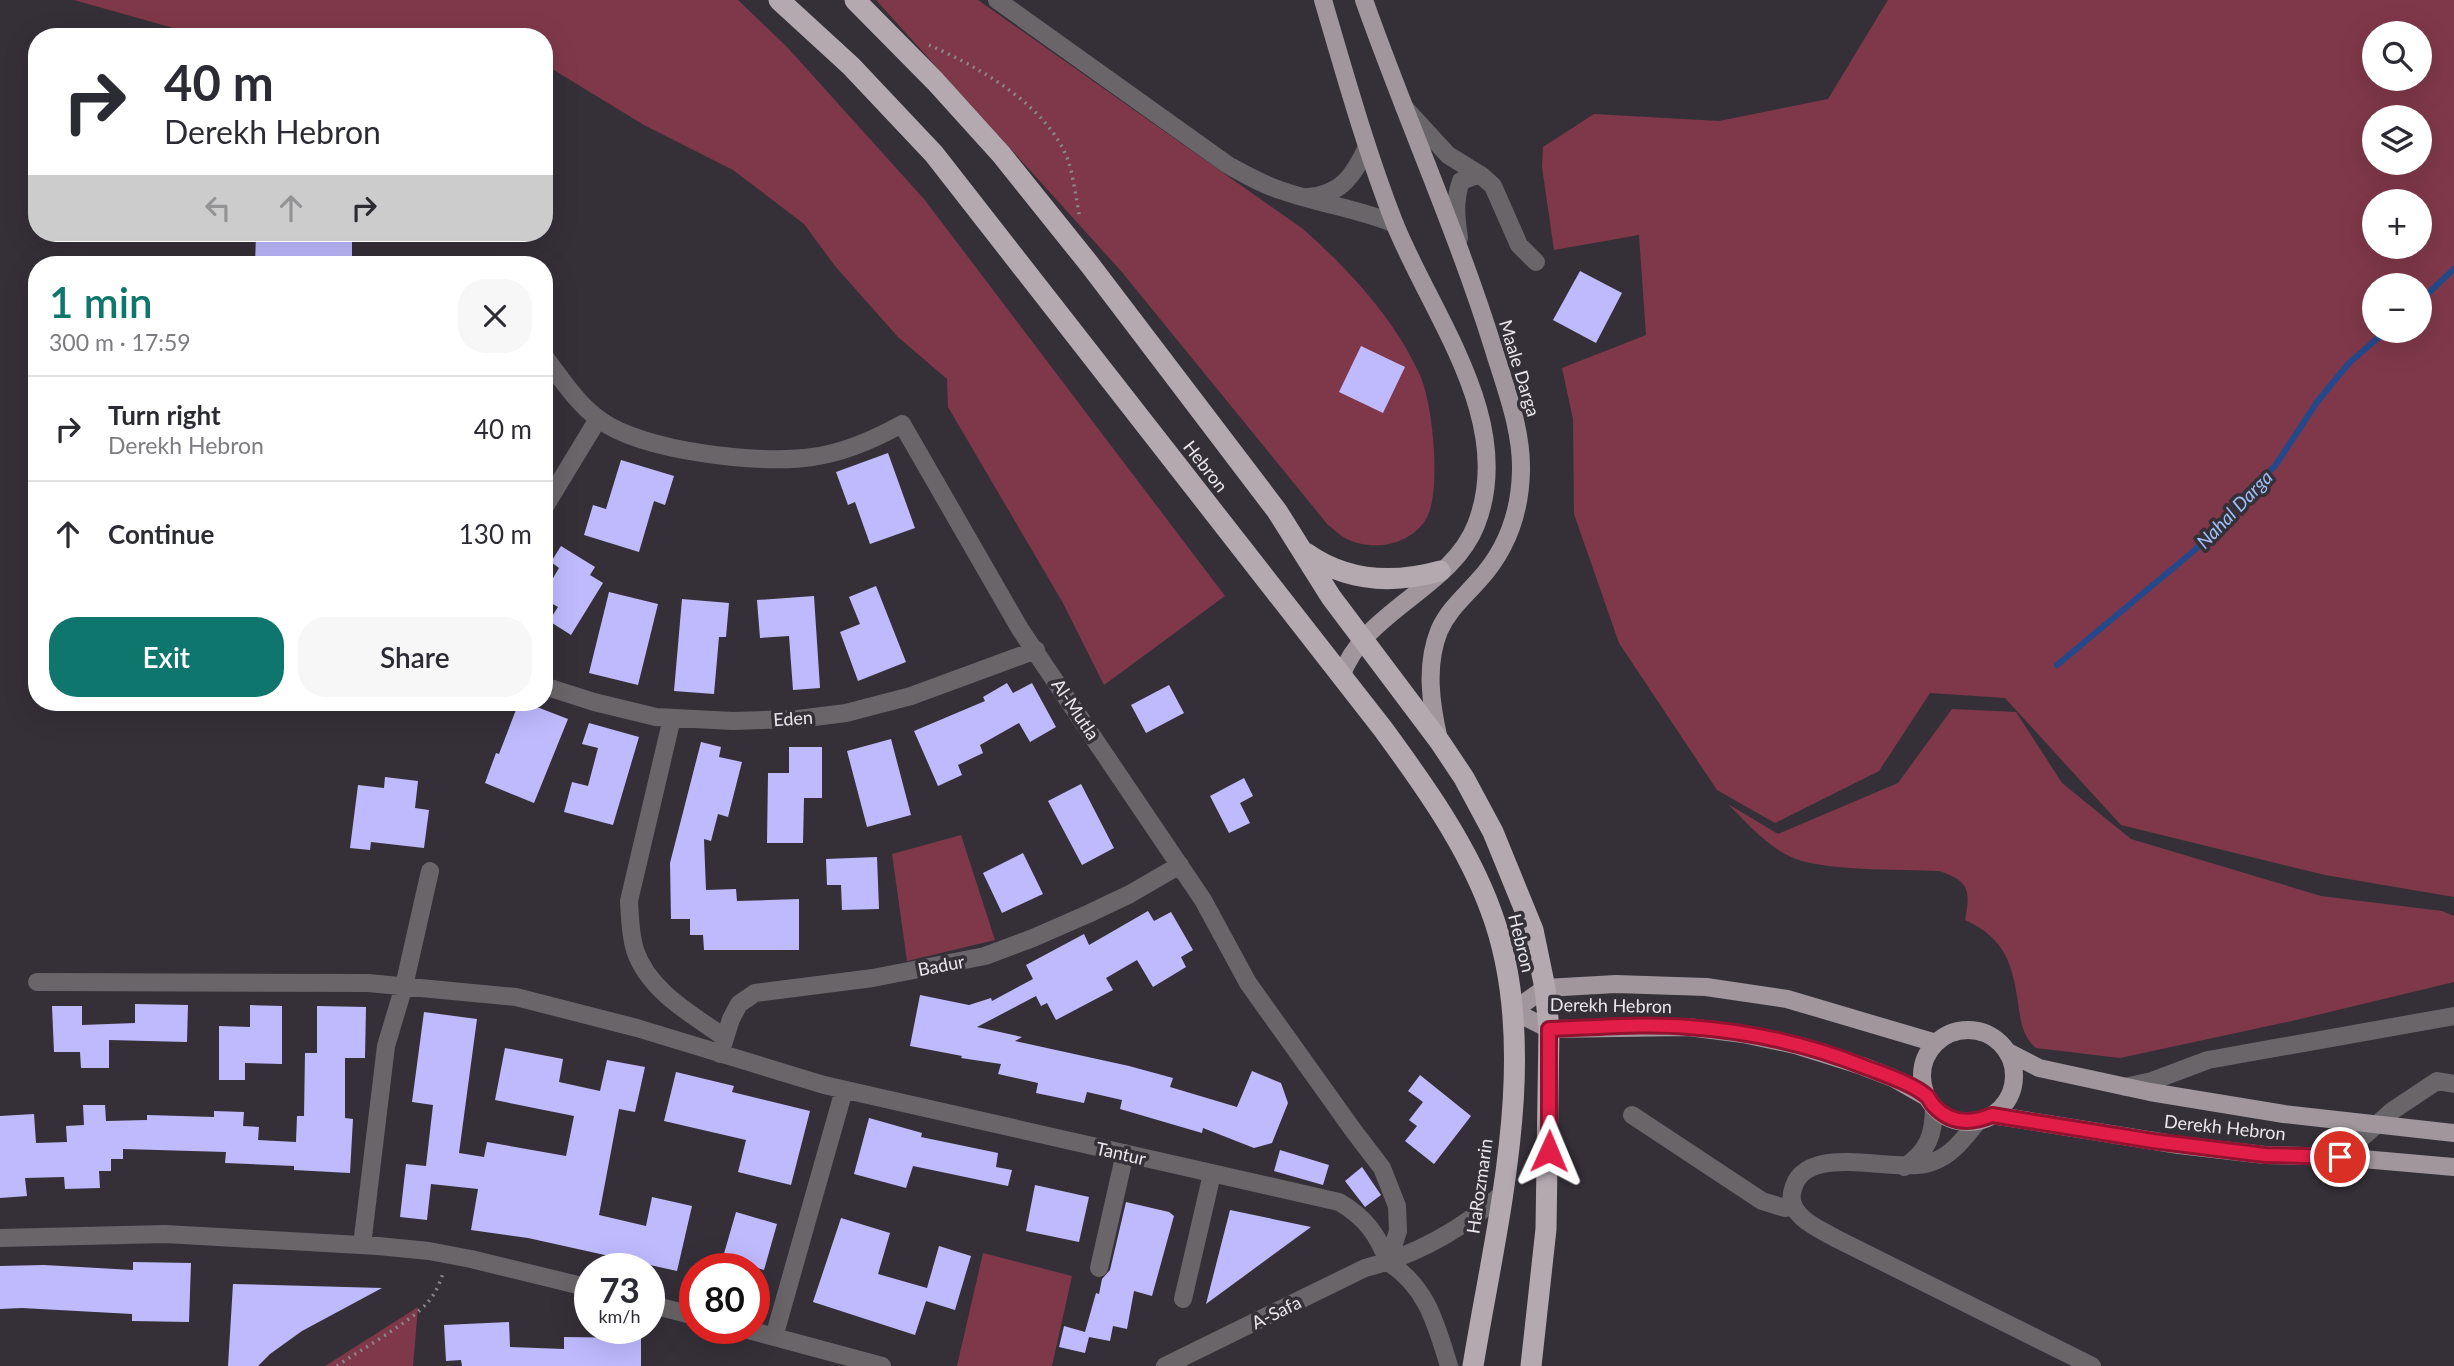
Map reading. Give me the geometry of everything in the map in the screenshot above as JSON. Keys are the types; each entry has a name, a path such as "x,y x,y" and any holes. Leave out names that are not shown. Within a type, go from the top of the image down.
{"highway":[{"name":"Hebron","path":"779,0 851,66 934,154 1410,767 1464,854 1491,909 1502,947 1513,1011"},
{"name":"Hebron","path":"855,0 935,81 1017,174 1090,265 1269,500 1331,597 1440,742 1464,778 1493,832 1518,890 1533,930 1545,988 1549,1029"},
{"path":"1302,550 1331,568 1364,577 1398,580 1440,571"},
{"name":"HaRozmarin","path":"1473,1366 1502,1194 1515,1067 1513,1011"},
{"path":"1531,1366 1546,1229 1549,1029"}],"main road":[{"path":"1323,0 1367,147 1395,224 1470,382 1483,426 1488,470 1485,497 1476,527 1465,545 1440,571 1362,639 1348,657 1340,677"},
{"name":"Maale Darga","path":"1364,0 1461,252 1514,420 1521,469 1518,511 1507,540 1493,565 1448,614 1433,650 1431,685 1440,742"},
{"name":"Derekh Hebron","path":"1931,1102 1893,1078 1796,1045 1743,1034 1688,1027 1549,1029 1513,1011 1545,988 1655,984 1744,992 1829,1010 1936,1043"},
{"path":"1972,1030 1995,1038 2008,1052 2013,1065 2011,1093 2003,1106 1986,1118 1955,1120 1931,1102 1923,1074 1929,1052 1947,1035 1972,1030"},
{"name":"Derekh Hebron","path":"2008,1052 2039,1068 2125,1087 2284,1114 2454,1133"},
{"name":"Derekh Hebron","path":"1986,1118 2265,1155 2340,1157 2454,1167"}],"street":[{"path":"998,0 1228,165 1262,183 1301,197 1365,213 1395,224"},
{"path":"1404,107 1448,155 1493,186 1502,201 1518,244 1536,262"},
{"path":"1301,197 1320,196 1346,183 1367,147"},
{"path":"1461,252 1455,212 1456,196 1461,181 1482,176"},
{"name":"Al-Mutla","path":"553,368 572,393 598,419 616,430 664,445 711,454 752,458 812,457 843,450 902,424 1020,629 1180,864 1203,900 1248,983 1382,1168 1397,1206 1398,1231 1388,1262"},
{"path":"553,493 598,419"},
{"name":"Eden","path":"553,689 656,717 733,721 798,719 846,713 911,696 1036,650"},
{"path":"672,718 629,901 630,928 635,951 644,969 673,1002 722,1045"},
{"name":"Badur","path":"722,1045 739,1004 755,993 873,978 985,956 1033,939 1099,909 1180,864"},
{"path":"362,1245 386,1046 393,1015 404,986 430,871"},
{"name":"Tantur","path":"37,982 368,982 516,997 625,1025 722,1045 824,1085 844,1090 1339,1202 1354,1211 1372,1229 1388,1262"},
{"path":"2125,1087 2152,1081 2208,1060 2454,1016"},
{"path":"2340,1157 2375,1125 2437,1081 2454,1084"},
{"path":"774,1337 844,1090"},
{"path":"1904,1167 1917,1158 1931,1139 1931,1102"},
{"path":"1632,1115 1762,1201 1785,1208 1793,1206"},
{"path":"1986,1118 1950,1153 1932,1163 1904,1167 1834,1161 1810,1167 1794,1184 1791,1196 1793,1206 1805,1220 1838,1239 2092,1366"},
{"path":"1099,1268 1125,1153"},
{"path":"1183,1300 1212,1174"},
{"name":"A-Safa","path":"1170,1365 1365,1268 1388,1262 1456,1231 1502,1194"},
{"path":"0,1238 165,1234 362,1245 449,1255 517,1268 574,1284"},
{"path":"1388,1262 1402,1271 1421,1293 1429,1307 1450,1366"},
{"path":"770,1336 882,1366"}],"path":[{"path":"919,40 994,79 1029,106 1058,140 1068,161 1080,219"},
{"path":"337,1366 427,1303 439,1285 449,1255"}],"shaded area":[{"path":"74,0 738,0 787,47 924,199 1225,596 1104,685 1063,603 948,407 947,379 898,337 835,266 804,224 733,170 644,125 553,69 553,28 173,28"},
{"path":"876,0 978,0 1303,229 1337,261 1383,314 1408,352 1424,386 1432,425 1435,469 1431,506 1419,528 1400,541 1366,545 1343,537 1328,525 1121,271"},
{"path":"1888,0 2454,0 2454,897 2325,875 2121,825 2005,698 1930,693 1879,771 1775,823 1717,790 1619,643 1574,514 1573,419 1562,368 1646,335 1639,235 1554,250 1542,167 1543,147 1594,114 1719,121 1828,99"},
{"path":"1952,709 2016,712 2062,783 2131,839 2321,896 2442,911 2454,916 2454,982 2120,1058 2036,1048 2024,1030 2014,980 2006,956 1990,936 1965,920 1968,901 1966,888 1957,879 1939,871 1841,867 1803,861 1772,845 1728,804 1778,834 1898,783"},
{"path":"961,835 995,940 907,961 892,854"},
{"path":"983,1253 1072,1276 1052,1366 957,1366"},
{"path":"418,1307 413,1366 325,1366"}],"building":[{"path":"256,242 352,242 352,256 255,256"},
{"path":"1580,271 1622,293 1596,343 1553,320"},
{"path":"1361,346 1405,367 1383,413 1339,392"},
{"path":"888,453 915,528 870,544 855,502 848,505 836,472"},
{"path":"621,460 674,476 665,505 654,501 639,552 584,535 593,505 606,509"},
{"path":"561,546 595,567 590,575 603,583 571,635 553,624 553,615 558,607 553,604 553,578 559,568 553,564"},
{"path":"876,586 906,662 858,681 840,632 860,624 849,597"},
{"path":"609,592 658,604 638,685 589,673"},
{"path":"814,596 820,688 793,690 789,636 760,638 757,600"},
{"path":"682,599 729,603 726,637 719,637 714,694 674,691"},
{"path":"1007,683 1013,693 1032,683 1056,727 1030,742 1019,723 980,745 983,753 958,765 962,775 938,786 914,731 985,701 983,697"},
{"path":"1169,685 1184,713 1146,733 1131,705"},
{"path":"516,711 547,711 568,719 534,803 485,783 496,753 499,754"},
{"path":"589,723 639,737 613,825 564,812 572,782 588,786 598,748 582,744"},
{"path":"891,739 911,815 867,827 847,751"},
{"path":"701,742 721,747 719,757 742,762 728,817 718,814 711,841 704,839 706,890 736,889 737,901 799,899 799,950 704,950 703,935 690,935 690,919 671,919 670,863"},
{"path":"789,747 822,747 822,798 804,798 803,843 767,843 768,773 789,773"},
{"path":"385,777 418,781 415,808 429,810 424,848 371,842 370,850 350,848 358,785 384,788"},
{"path":"1244,778 1253,796 1240,803 1250,823 1229,833 1210,796"},
{"path":"1081,784 1114,848 1082,865 1048,801"},
{"path":"1023,853 1043,894 1002,913 983,873"},
{"path":"877,857 879,909 842,910 841,885 827,885 826,859"},
{"path":"1148,911 1154,921 1171,912 1193,950 1181,957 1186,967 1153,987 1137,960 1106,978 1113,990 1056,1020 1047,1003 1041,1006 1036,996 977,1027 1022,1037 1015,1041 1173,1078 1170,1087 1237,1107 1252,1071 1281,1083 1288,1103 1272,1143 1254,1148 1203,1128 1202,1133 1120,1109 1122,1100 1087,1092 1084,1103 1036,1093 1038,1083 998,1074 1001,1064 910,1046 920,995 969,1005 991,998 992,1001 1033,979 1026,965 1084,934 1089,945"},
{"path":"135,1004 188,1005 187,1042 109,1040 109,1068 81,1068 80,1052 54,1052 52,1006 82,1006 82,1025 135,1023"},
{"path":"250,1005 282,1006 282,1064 245,1063 245,1080 219,1080 219,1026 250,1027"},
{"path":"317,1006 366,1007 365,1058 345,1058 345,1118 353,1119 350,1173 294,1170 294,1166 225,1163 226,1152 123,1149 123,1159 111,1159 111,1171 99,1171 100,1188 65,1189 64,1177 25,1178 27,1196 0,1198 0,1116 34,1114 36,1143 67,1142 66,1126 84,1125 83,1105 105,1105 106,1121 147,1120 147,1115 214,1117 214,1111 244,1112 243,1126 259,1127 258,1140 296,1142 297,1116 304,1116 305,1053 317,1053"},
{"path":"424,1012 477,1019 459,1153 484,1157 487,1142 566,1156 574,1116 495,1100 505,1048 563,1059 559,1082 600,1091 607,1060 645,1067 635,1112 619,1109 599,1215 646,1226 652,1197 692,1206 677,1271 665,1268 665,1253 596,1253 528,1238 471,1230 478,1189 431,1184 427,1220 400,1217 406,1164 426,1166 433,1105 412,1102"},
{"path":"676,1072 734,1086 732,1092 810,1111 791,1185 738,1172 746,1140 664,1121"},
{"path":"1420,1075 1471,1116 1434,1164 1405,1141 1417,1126 1409,1120 1423,1102 1408,1091"},
{"path":"869,1118 922,1133 921,1137 998,1153 996,1167 1012,1170 1008,1186 913,1166 906,1188 854,1174"},
{"path":"1280,1150 1329,1165 1323,1185 1274,1171"},
{"path":"1362,1167 1381,1195 1365,1207 1345,1181"},
{"path":"1035,1185 1089,1197 1079,1242 1026,1231"},
{"path":"1126,1202 1169,1212 1174,1216 1152,1296 1134,1291 1127,1329 1113,1326 1110,1341 1089,1337 1085,1353 1059,1347 1064,1326 1085,1332 1096,1293 1099,1294 1102,1279 1110,1270"},
{"path":"1230,1210 1311,1227 1206,1304"},
{"path":"736,1212 777,1224 769,1253 724,1253"},
{"path":"841,1218 890,1233 878,1274 927,1288 939,1246 971,1256 955,1310 926,1301 915,1335 813,1302"},
{"path":"133,1262 191,1263 189,1322 132,1321 132,1314 0,1309 0,1266 44,1265 133,1270"},
{"path":"233,1284 382,1288 302,1331 258,1366 228,1366"},
{"path":"509,1322 510,1347 564,1349 564,1337 574,1337 574,1344 641,1344 641,1366 462,1366 461,1360 446,1361 444,1325"}],"waterway":[{"name":"Nahal Darga","path":"2432,290 2454,269"},
{"name":"Nahal Darga","path":"2057,665 2196,549 2244,495 2275,466 2317,402 2349,363 2372,343"}],"route":[{"path":"1549,1151 1549,1029 1688,1027 1743,1034 1796,1045 1862,1066 1893,1078 1928,1098 1934,1107 1955,1120 1979,1121 1992,1115 2153,1141 2265,1155 2340,1157"}]}
